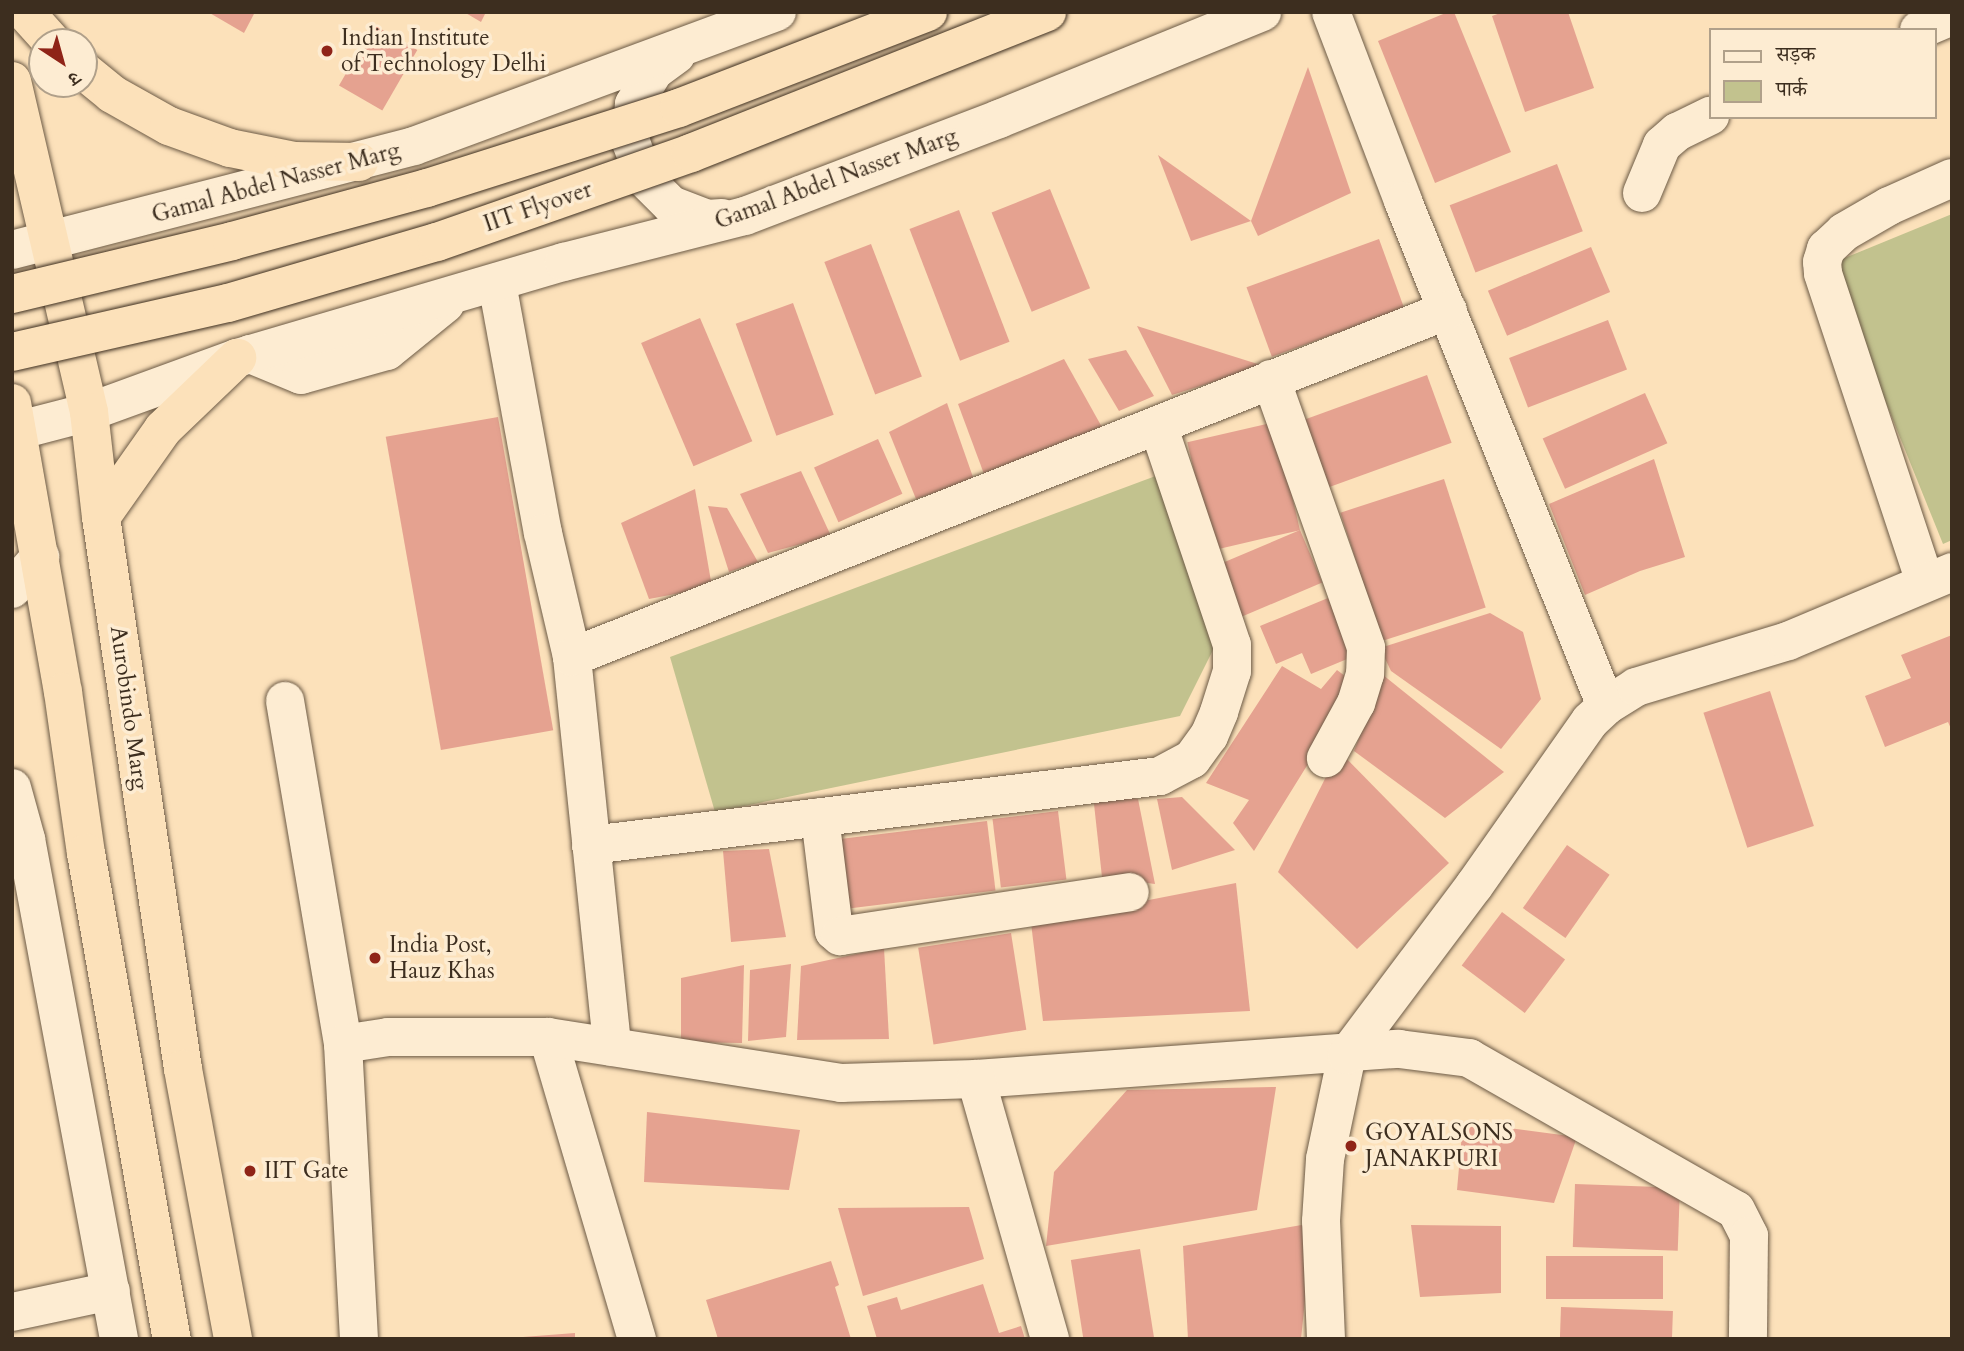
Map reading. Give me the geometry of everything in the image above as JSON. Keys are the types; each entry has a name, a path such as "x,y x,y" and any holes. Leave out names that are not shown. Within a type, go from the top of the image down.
{"main road":[{"path":"25,12 39,28"},
{"path":"12,294 232,241 427,188 679,108 928,12"},
{"name":"IIT Flyover","path":"12,352 228,303 437,242 691,153 1047,12"},
{"name":"Aurobindo Marg","path":"12,81 30,246 89,412 101,517 183,1069 233,1339"},
{"path":"98,82 112,94 169,126 230,148 294,161 359,162"},
{"path":"101,517 163,429 244,356"},
{"path":"15,422 30,541 172,1339"}],"street":[{"name":"Gamal Abdel Nasser Marg","path":"30,246 414,146 685,49 777,12"},
{"name":"Gamal Abdel Nasser Marg","path":"15,422 89,412 244,356 497,283 745,216 999,119 1262,12"},
{"path":"1331,12 1606,706"},
{"path":"1924,28 1952,16"},
{"path":"685,49 654,71 647,82 635,104 631,142 644,178 671,205 707,219 745,216"},
{"path":"1642,193 1662,145 1676,132 1708,117"},
{"path":"1326,1339 1321,1221 1325,1159 1347,1055 1590,722 1606,706 1636,687 1788,641 1938,577 1823,273 1822,262 1826,249 1844,232 1889,206 1952,178"},
{"path":"497,283 543,533 572,657 611,1047"},
{"path":"572,657 1448,310"},
{"path":"1271,379 1366,648 1366,674 1356,703 1326,758"},
{"path":"591,845 1160,776 1192,759 1209,736 1219,712 1232,671 1232,645 1158,425"},
{"path":"12,589 30,541"},
{"path":"285,701 343,1044 359,1339"},
{"path":"12,788 19,844 119,1339"},
{"path":"820,817 834,931 840,936 1130,892"},
{"path":"343,1044 388,1037 548,1037 841,1083 976,1079 1419,1049 1469,1058 1736,1210 1749,1236 1748,1339"},
{"path":"548,1037 637,1339"},
{"path":"976,1079 1050,1339"},
{"path":"12,1312 111,1291"}],"green space":[{"path":"1952,214 1952,540 1943,544 1830,264"},
{"path":"1161,474 1220,636 1180,716 715,812 670,657"}],"building":[{"path":"208,12 255,12 244,33"},
{"path":"464,12 486,12 481,22"},
{"path":"1448,12 1454,12 1511,152 1435,183 1378,41"},
{"path":"1503,12 1568,12 1594,88 1525,112 1492,16"},
{"path":"374,25 417,50 382,111 339,86"},
{"path":"1308,67 1351,193 1258,236 1251,221"},
{"path":"1158,155 1251,221 1191,241"},
{"path":"1557,164 1583,231 1475,272 1450,205"},
{"path":"1050,189 1090,288 1032,312 992,213"},
{"path":"959,210 1010,342 960,361 910,229"},
{"path":"1379,239 1404,309 1272,357 1247,287"},
{"path":"871,244 922,377 875,394 824,262"},
{"path":"1591,247 1610,292 1507,336 1488,291"},
{"path":"793,303 834,415 776,436 736,324"},
{"path":"700,318 752,441 693,466 641,343"},
{"path":"1608,320 1627,369 1528,407 1509,358"},
{"path":"1137,326 1264,366 1172,395"},
{"path":"1126,350 1154,396 1119,411 1088,359"},
{"path":"1064,359 1103,429 984,474 958,404"},
{"path":"1427,375 1452,443 1329,487 1305,419"},
{"path":"1645,393 1667,443 1565,489 1543,439"},
{"path":"947,403 974,480 916,499 889,432"},
{"path":"498,417 553,730 441,750 386,437"},
{"path":"1275,422 1300,530 1212,550 1187,442"},
{"path":"878,439 902,494 838,522 814,467"},
{"path":"1654,459 1685,557 1640,571 1585,595 1549,504"},
{"path":"801,471 831,536 768,553 740,494"},
{"path":"1444,479 1486,607 1382,641 1340,513"},
{"path":"695,489 712,587 649,599 621,523"},
{"path":"708,506 727,508 758,562 729,572"},
{"path":"1300,530 1322,582 1240,617 1218,565"},
{"path":"1328,598 1352,657 1311,674 1302,653 1276,664 1260,626"},
{"path":"1490,613 1523,632 1541,699 1501,749 1391,671 1380,648"},
{"path":"1952,635 1952,731 1948,722 1885,747 1865,696 1911,678 1901,655"},
{"path":"1282,666 1321,689 1337,670 1357,685 1254,851 1233,823 1249,800 1206,783"},
{"path":"1383,675 1504,772 1445,818 1354,751"},
{"path":"1770,691 1814,826 1747,848 1703,713"},
{"path":"1339,751 1449,863 1357,949 1278,872"},
{"path":"1093,795 1138,799 1155,884 1102,877"},
{"path":"1182,797 1235,850 1172,870 1157,799"},
{"path":"1058,811 1066,879 1001,888 992,819"},
{"path":"987,821 996,890 845,909 836,840"},
{"path":"1567,845 1610,875 1565,938 1523,908"},
{"path":"769,849 786,937 731,942 723,851"},
{"path":"1236,883 1250,1011 1043,1021 1031,923"},
{"path":"1502,912 1565,960 1525,1013 1462,966"},
{"path":"1011,933 1026,1030 933,1044 918,948"},
{"path":"884,948 889,1039 797,1040 801,966"},
{"path":"791,964 786,1037 748,1041 750,970"},
{"path":"744,965 742,1043 681,1042 681,978"},
{"path":"1276,1087 1257,1210 1046,1246 1054,1172 1127,1090"},
{"path":"647,1112 800,1130 789,1190 644,1182"},
{"path":"1463,1122 1577,1137 1554,1203 1457,1190"},
{"path":"1575,1184 1680,1188 1678,1251 1573,1247"},
{"path":"969,1207 984,1259 863,1296 838,1208"},
{"path":"1313,1223 1301,1339 1188,1339 1183,1246"},
{"path":"1411,1225 1501,1226 1501,1293 1420,1297"},
{"path":"1140,1249 1154,1339 1083,1339 1071,1260"},
{"path":"1546,1256 1663,1256 1663,1299 1546,1299"},
{"path":"831,1261 839,1285 835,1287 851,1339 718,1339 706,1300"},
{"path":"983,1284 999,1333 1021,1326 1025,1339 877,1339 867,1306 897,1297 901,1310"},
{"path":"1561,1307 1673,1311 1672,1339 1560,1339"},
{"path":"575,1333 575,1339 523,1339 523,1337"}],"place":[{"name":"Indian Institute of Technology Delhi","path":"327,51"},
{"name":"India Post, Hauz Khas","path":"375,958"},
{"name":"GOYALSONS JANAKPURI","path":"1351,1146"},
{"name":"IIT Gate","path":"250,1171"}]}
